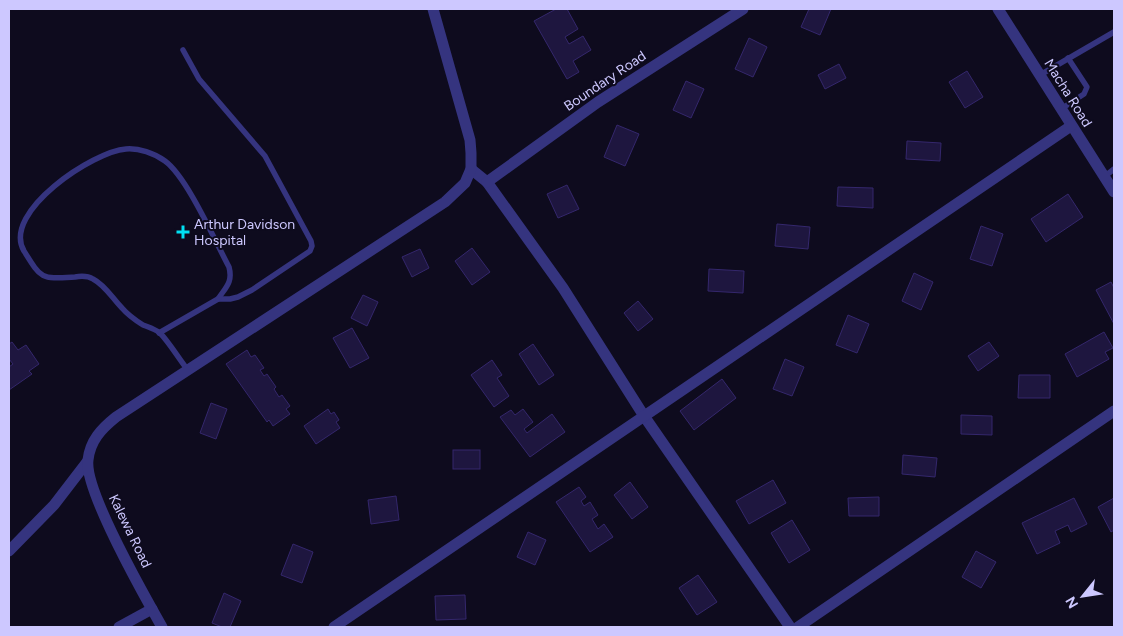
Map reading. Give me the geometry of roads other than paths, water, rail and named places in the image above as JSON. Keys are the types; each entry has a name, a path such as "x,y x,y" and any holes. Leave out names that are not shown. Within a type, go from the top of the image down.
{"street":[{"path":"187,369 445,202 465,183 471,168 470,140 433,9"},
{"name":"Boundary Road","path":"487,182 598,102 743,9"},
{"name":"Macha Road","path":"998,9 1114,192"},
{"path":"334,627 1071,126"},
{"path":"471,168 487,182 563,288 644,416 790,627"},
{"name":"Kalewa Road","path":"162,627 102,510 92,484 87,462 92,443 101,429 187,369"},
{"path":"798,627 1114,412"},
{"path":"9,551 54,505 87,462"},
{"path":"119,627 152,609"}],"lane":[{"path":"1040,75 1114,32"},
{"path":"183,50 200,79 265,156 312,246 310,250 252,290 230,299 218,298"},
{"path":"1061,110 1087,90 1087,87 1068,58"},
{"path":"159,333 218,298 231,276 229,267 188,190 176,172 155,155 141,150 126,149 113,152 67,176 49,190 26,218 21,236 22,248 39,273 44,277 81,276 92,278 133,318 159,333 187,369"},
{"path":"1104,177 1114,169"}],"place":[{"name":"Arthur Davidson Hospital","path":"183,232"}]}
